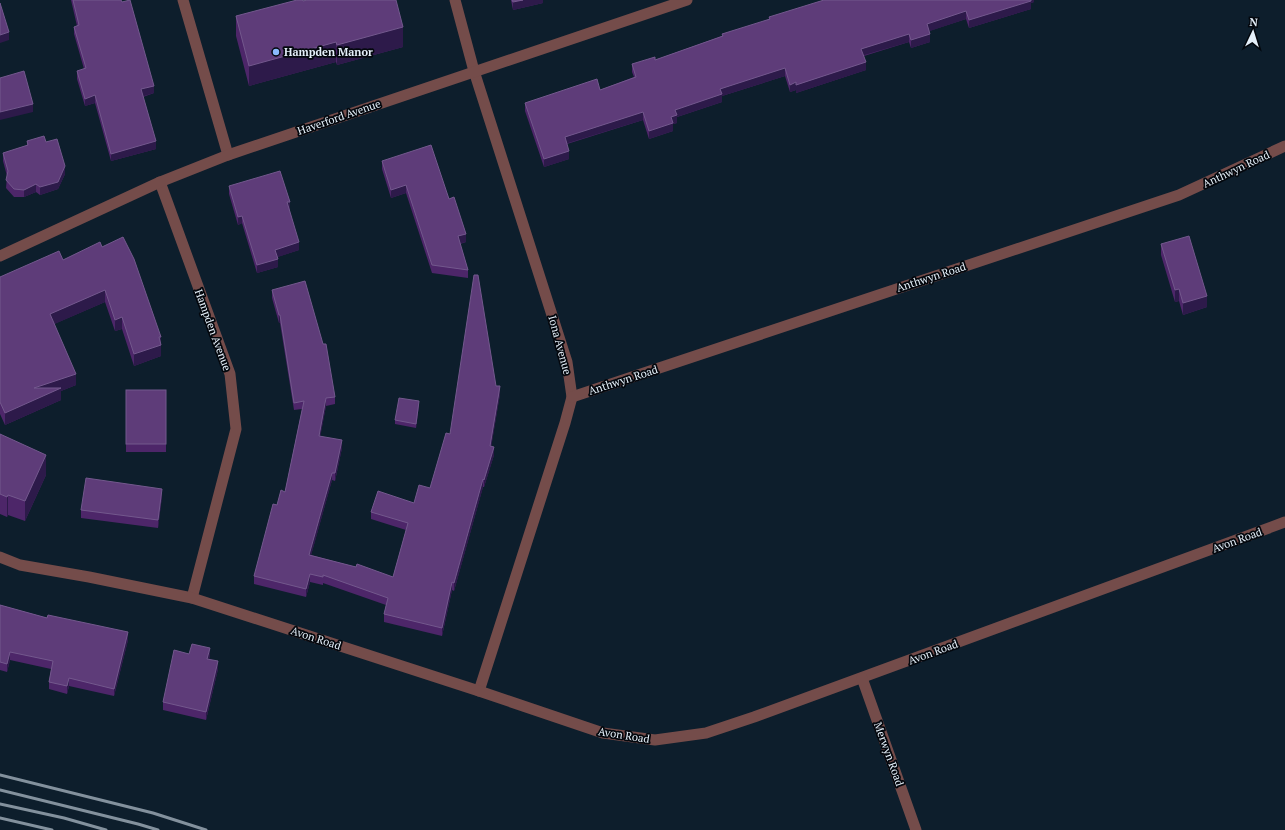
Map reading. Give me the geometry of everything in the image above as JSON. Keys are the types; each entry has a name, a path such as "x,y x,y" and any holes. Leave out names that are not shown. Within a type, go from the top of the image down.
{"street":[{"path":"183,0 228,154"},
{"name":"Iona Avenue","path":"455,0 474,71 567,362 572,397 479,691"},
{"name":"Haverford Avenue","path":"0,256 160,182 228,154 687,0"},
{"name":"Anthwyn Road","path":"572,397 1179,195 1285,146"},
{"name":"Hampden Avenue","path":"160,182 230,374 236,429 192,598"},
{"name":"Avon Road","path":"0,557 20,565 89,577 192,598 479,691 603,733 655,740 706,733 862,678 1285,522"},
{"name":"Merwyn Road","path":"862,678 916,830"}],"building":[{"path":"73,0 121,0 122,2 130,0 154,86 141,89 156,141 111,154 95,95 85,99 77,71 86,68 74,27 79,25"},
{"path":"297,0 396,0 403,27 337,45 336,42 249,66 236,16"},
{"path":"512,0 523,0 513,2"},
{"path":"824,0 1031,1 969,20 966,11 927,24 930,34 911,40 909,34 861,49 866,62 796,85 796,82 790,85 785,68 720,89 722,94 675,110 677,115 671,117 673,123 649,131 643,112 565,137 569,151 544,159 525,103 597,79 600,90 636,77 632,64 655,57 655,60 723,36 722,34 770,19 769,17"},
{"path":"0,3 9,32 0,35"},
{"path":"24,71 33,104 0,112 0,78"},
{"path":"44,136 46,142 57,139 65,166 58,182 40,187 36,184 24,190 14,189 6,180 8,171 3,153 28,145 27,141"},
{"path":"431,145 449,199 454,197 466,234 458,236 468,270 432,265 406,185 391,190 382,161"},
{"path":"280,171 290,202 287,202 299,242 275,250 278,259 257,265 242,216 238,217 229,186"},
{"path":"1189,236 1207,296 1183,303 1179,289 1175,290 1161,244"},
{"path":"123,237 134,259 161,337 159,337 161,345 134,354 122,317 115,320 105,290 50,314 76,374 34,388 61,388 5,413 0,402 0,277 59,251 63,260 100,242 102,247"},
{"path":"474,275 478,275 496,386 500,386 490,446 494,447 484,480 483,479 454,583 452,582 442,628 384,614 388,598 323,575 323,577 310,574 306,589 254,576 273,504 277,505 281,490 285,492 304,401 294,403 280,315 272,290 305,281 323,344 326,344 335,397 326,398 319,436 342,440 335,473 332,473 309,555 356,567 357,564 393,577 408,523 371,512 378,491 414,503 419,485 430,488 446,433 450,434"},
{"path":"126,390 166,390 166,444 126,444"},
{"path":"399,398 419,401 416,424 395,420"},
{"path":"0,434 46,455 25,501 0,494"},
{"path":"86,478 162,489 158,520 81,510"},
{"path":"0,605 47,618 48,615 128,632 114,689 69,678 67,686 49,682 53,661 10,652 7,664 0,662"},
{"path":"192,644 210,648 207,659 218,661 206,712 163,702 174,650 189,654"}],"railway":[{"path":"0,775 153,813 206,830"},
{"path":"0,790 158,830"},
{"path":"0,804 64,818 106,830"},
{"path":"0,818 52,830"}],"place":[{"name":"Hampden Manor","path":"276,52"}]}
